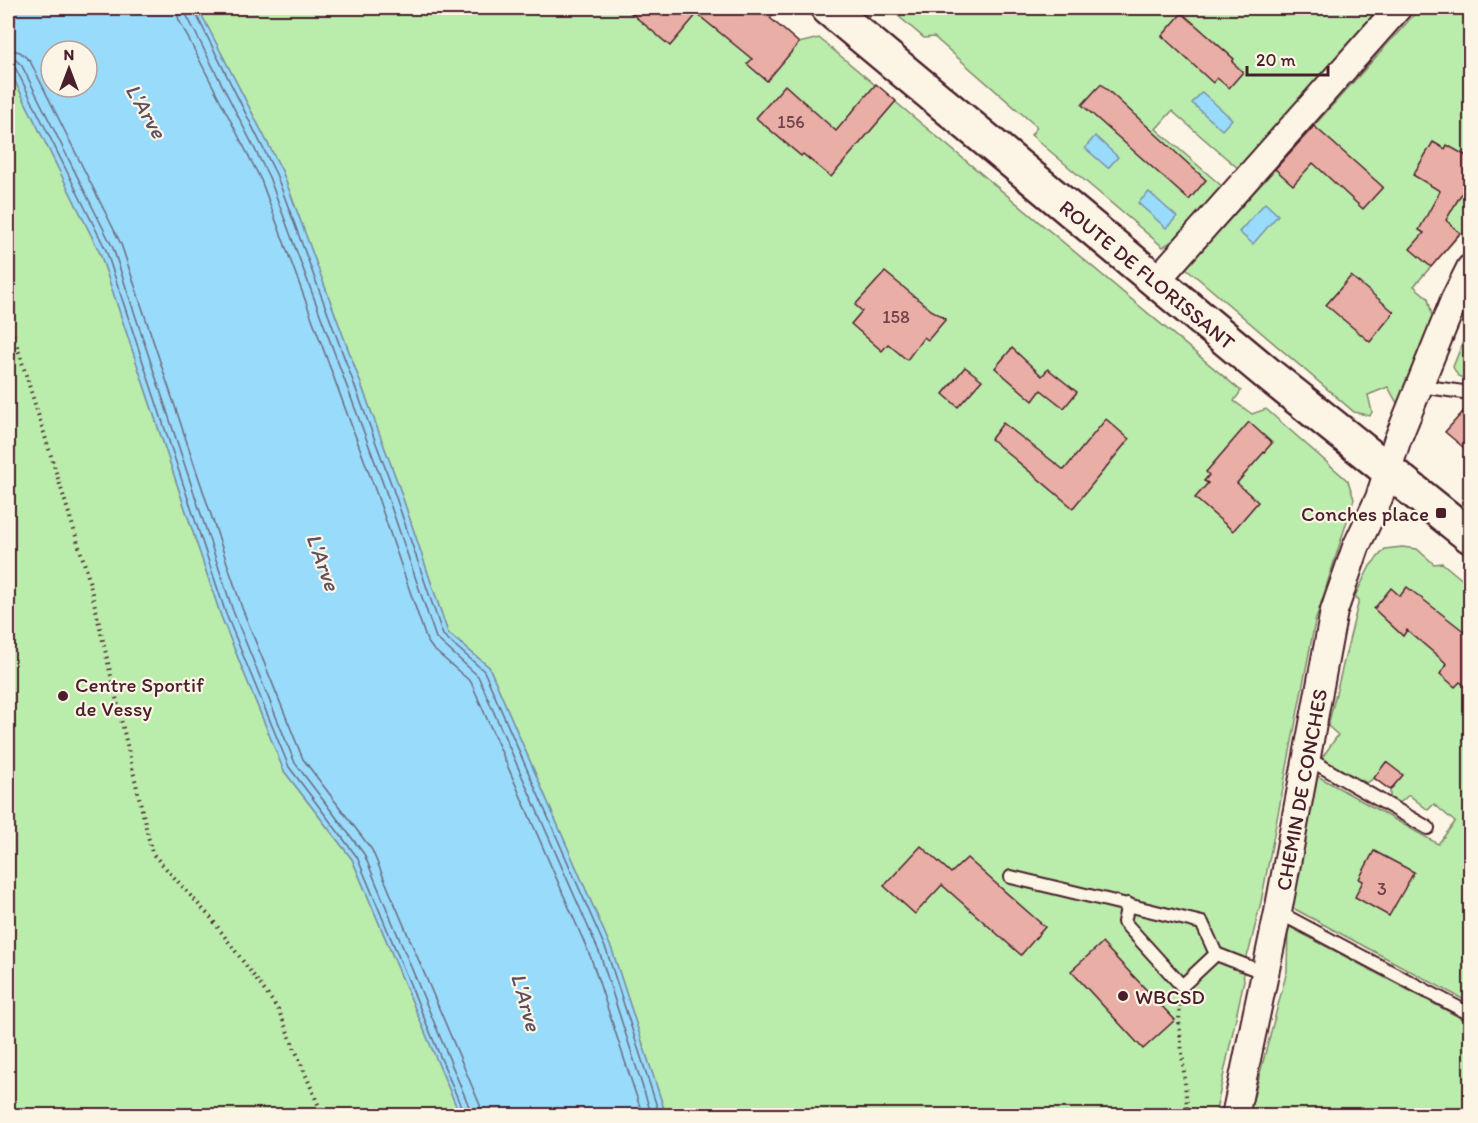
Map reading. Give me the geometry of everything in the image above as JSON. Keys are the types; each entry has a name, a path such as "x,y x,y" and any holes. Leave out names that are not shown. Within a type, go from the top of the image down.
{"main road":[{"name":"ROUTE DE FLORISSANT","path":"828,8 1470,536"}],"street":[{"path":"1156,280 1398,8"},
{"name":"CHEMIN DE CONCHES","path":"1235,1116 1278,912 1334,611 1454,300 1470,268"}],"lane":[{"path":"1420,386 1470,393"},
{"path":"1307,759 1428,828"},
{"path":"1011,877 1202,923 1216,954 1265,974"},
{"path":"1128,904 1124,922 1182,986 1216,954"},
{"path":"1278,912 1470,1014"}],"path":[{"path":"8,317 87,572 152,853 211,918 279,1009 323,1116"},
{"path":"1182,986 1179,1021 1188,1116"}],"green space":[{"path":"198,8 778,8 770,18 799,43 819,38 1241,391 1234,401 1252,414 1266,409 1348,481 1354,499 1315,622 1261,902 1249,951 1242,965 1244,980 1215,1115 666,1115 612,950 489,667 448,633 398,484 282,171"},
{"path":"889,8 1384,8 1240,170 1172,111 1156,129 1224,188 1186,232 1163,247 1031,135 1037,127 934,37 924,38"},
{"path":"1420,8 1470,8 1470,233 1460,234 1414,286 1428,298 1434,325 1402,401 1397,403 1388,387 1368,395 1372,412 1370,416 1354,412 1186,268"},
{"path":"8,67 100,253 221,616 284,771 352,859 460,1115 8,1115"},
{"path":"1470,324 1470,381 1458,376 1453,367"},
{"path":"1402,547 1417,549 1434,564 1442,563 1470,586 1470,1003 1291,907 1314,774 1438,844 1455,822 1434,804 1428,810 1409,795 1397,805 1390,801 1390,790 1374,778 1367,783 1321,759 1338,735 1328,726 1359,600 1355,596 1370,566 1385,549"},
{"path":"1288,926 1470,1023 1470,1115 1249,1115 1287,971"}],"water":[{"name":"L'Arve","path":"8,8 198,8 282,171 398,484 448,633 489,667 612,950 666,1115 460,1115 352,859 284,771 221,616 100,253 8,67"},
{"path":"1202,92 1232,119 1222,130 1192,103"},
{"path":"1095,136 1118,157 1108,168 1085,148"},
{"path":"1149,192 1177,217 1166,228 1138,203"},
{"path":"1265,203 1278,215 1253,244 1239,232"}],"building":[{"path":"625,8 778,8 770,18 799,43 767,81 747,64 752,59 697,14 670,46"},
{"path":"1182,13 1234,59 1232,62 1243,72 1229,88 1217,78 1213,83 1162,36"},
{"path":"876,84 896,101 831,177 803,154 801,156 756,118 785,85 836,131"},
{"path":"1101,84 1206,180 1189,200 1082,105"},
{"path":"1314,126 1383,187 1363,209 1313,163 1293,185 1275,169"},
{"path":"1433,142 1445,149 1447,145 1470,158 1470,179 1446,220 1460,233 1431,267 1410,249 1424,233 1419,230 1440,191 1413,175"},
{"path":"885,272 931,310 946,319 928,340 924,337 907,360 888,344 882,351 851,324 862,311 855,305"},
{"path":"1351,276 1394,312 1370,342 1326,305"},
{"path":"1012,348 1042,376 1048,369 1077,392 1064,408 1041,390 1033,401 995,368"},
{"path":"965,367 982,380 958,407 943,394"},
{"path":"1470,404 1470,453 1445,432"},
{"path":"1106,419 1129,439 1073,508 991,439 1003,423 1064,470"},
{"path":"1249,422 1272,443 1237,483 1258,502 1233,531 1195,498 1208,483 1204,481 1209,475 1206,472"},
{"path":"1407,587 1470,636 1470,690 1460,682 1455,687 1440,674 1447,664 1407,630 1403,636 1374,609 1391,588 1400,596"},
{"path":"1386,762 1403,775 1390,790 1374,778"},
{"path":"921,846 951,873 967,858 1045,927 1021,955 942,885 915,914 884,886"},
{"path":"1374,851 1414,872 1389,916 1355,897 1363,881 1359,879"},
{"name":"WBCSD","path":"1102,943 1175,1020 1143,1049 1071,971"}],"place":[{"name":"Conches place","path":"1441,513"},
{"name":"Centre Sportif de Vessy","path":"63,696"},
{"name":"WBCSD","path":"1123,996"}]}
